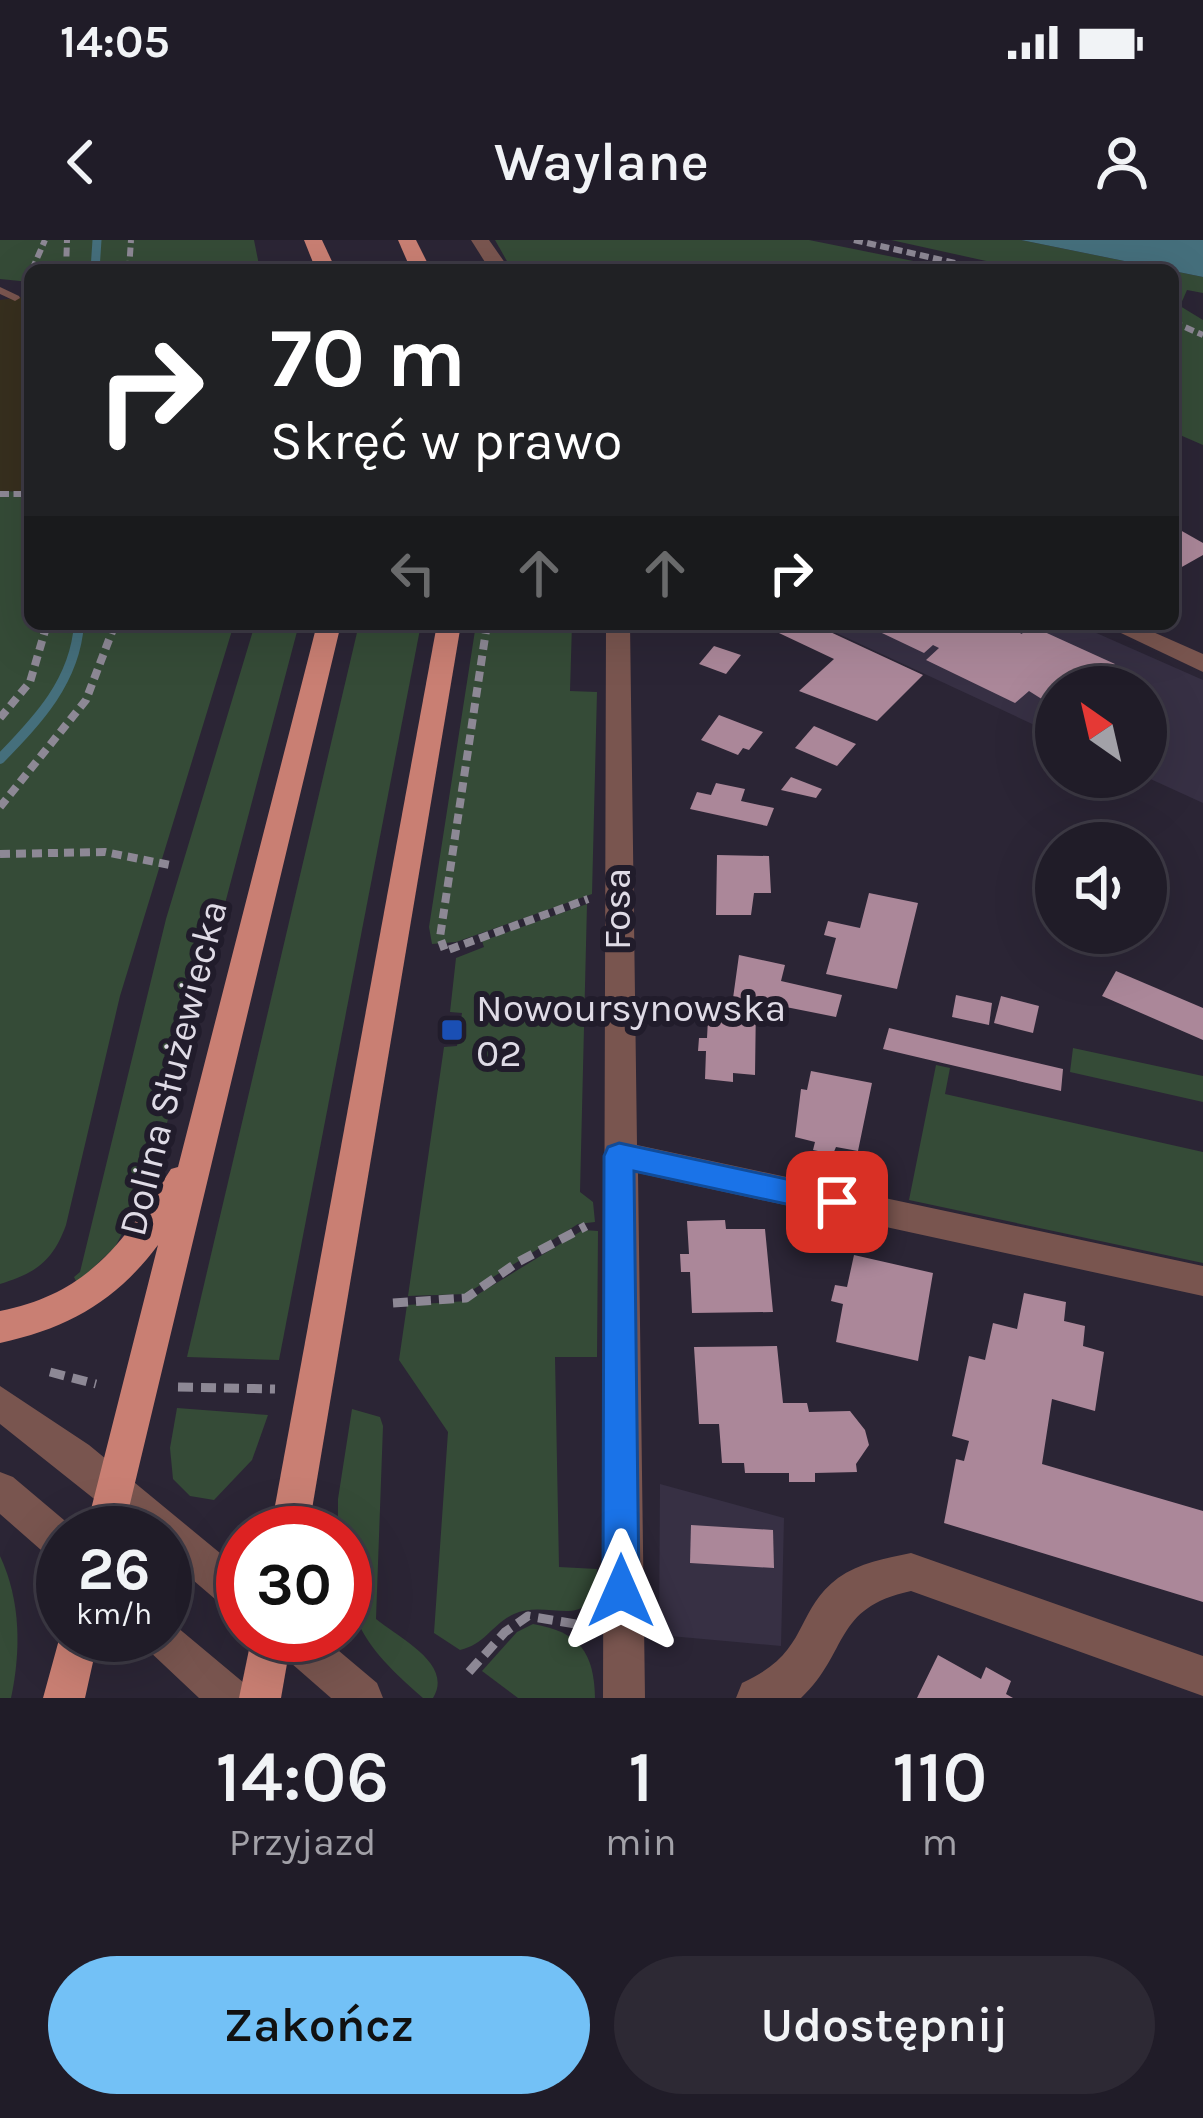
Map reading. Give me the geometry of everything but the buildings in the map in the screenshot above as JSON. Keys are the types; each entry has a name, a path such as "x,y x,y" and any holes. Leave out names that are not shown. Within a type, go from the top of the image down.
{"main road":[{"name":"Dolina Służewiecka","path":"110,1506 328,630"},
{"path":"294,1506 448,630"},
{"path":"0,1328 77,1304 104,1285 128,1264 196,1159"},
{"path":"64,1698 73,1662"},
{"path":"260,1698 267,1662"}],"street":[{"name":"Fosa","path":"618,630 624,1698"},
{"path":"1127,630 1203,664"},
{"path":"619,1156 1203,1281"},
{"path":"0,1403 216,1574"},
{"path":"0,1490 36,1521"},
{"path":"757,1698 805,1669 834,1610 853,1587 877,1575 911,1572 1203,1676"},
{"path":"191,1662 230,1698"},
{"path":"320,1662 362,1698"}],"lane":[{"path":"0,290 15,298"}],"path":[{"path":"854,240 960,264"},
{"path":"0,718 30,682 45,630"},
{"path":"0,807 86,702 110,654 114,630"},
{"path":"486,630 440,937 445,952 616,889"},
{"path":"0,854 105,852 170,865"},
{"path":"393,1303 466,1298 582,1226 620,1226"},
{"path":"50,1372 96,1384"},
{"path":"178,1387 275,1389"},
{"path":"469,1672 505,1632 529,1616 621,1633"}],"shaded area":[{"path":"24,297 24,492 0,491 0,300"},
{"path":"830,630 1090,630 1203,680 1203,803 1167,787 1167,666 1035,666 1035,725"},
{"path":"660,1484 784,1518 781,1646 659,1635"}],"green space":[{"path":"0,240 254,240 259,264 24,264 24,281 0,279"},
{"path":"495,240 809,240 928,264 509,264"},
{"path":"891,240 1021,240 1139,264 1000,264"},
{"path":"1179,272 1203,277 1203,293 1187,290 1180,306 1203,320 1203,445 1179,435"},
{"path":"0,491 24,492 24,630 232,630 120,996 66,1225 42,1264 0,1284"},
{"path":"253,630 297,630 154,1172 115,1247 77,1283 74,1277 80,1272 166,919"},
{"path":"358,630 420,630 279,1360 187,1357"},
{"path":"475,630 572,630 570,691 597,692 592,894 456,942 432,944 429,927"},
{"path":"587,904 580,1192 593,1202 595,1222 578,1224 466,1294 408,1296 444,1047 457,1046 462,1013 450,1012 456,958 484,947 482,941"},
{"path":"1073,1048 1203,1076 1203,1102 1070,1072"},
{"path":"936,1065 950,1068 945,1094 1203,1152 1203,1263 909,1200"},
{"path":"583,1230 598,1231 597,1357 555,1357 559,1567 597,1569 594,1590 579,1609 514,1614 460,1650 434,1633 448,1432 399,1360 407,1305 467,1301"},
{"path":"177,1408 268,1415 252,1460 214,1500 190,1496 173,1479 170,1448"},
{"path":"352,1409 380,1417 376,1619 430,1663 438,1686 433,1698 423,1698 372,1646 372,1506 338,1506"},
{"path":"0,1556 17,1626 11,1698 0,1698"},
{"path":"533,1624 562,1633 581,1647 592,1669 595,1698 518,1698 482,1671 517,1632"}],"water":[{"path":"1021,240 1203,240 1203,277 1179,272 1179,264 1139,264"}],"waterway":[{"path":"95,264 97,240"},
{"path":"0,759 41,714 62,681 78,630"}],"place":[{"name":"Nowoursynowska 02","path":"452,1030"}],"route":[{"path":"621,1591 619,1156 837,1202"}]}
